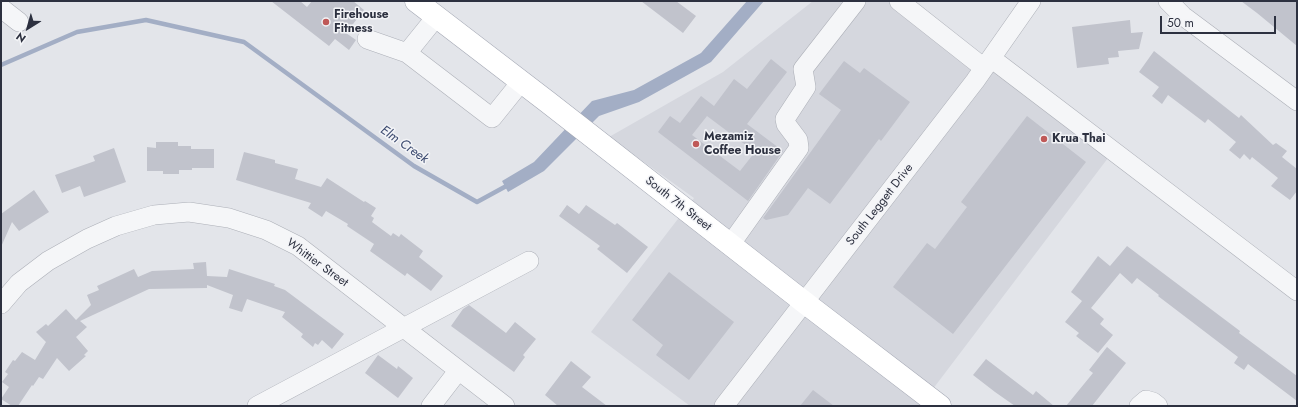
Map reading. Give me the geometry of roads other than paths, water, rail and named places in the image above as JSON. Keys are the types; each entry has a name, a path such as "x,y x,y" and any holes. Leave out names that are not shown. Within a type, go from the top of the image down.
{"main road":[{"name":"South 7th Street","path":"416,1 940,406"}],"street":[{"path":"730,244 799,148 798,140 786,124 785,119 806,87 803,69 856,1"},
{"path":"899,1 988,63 1297,291"},
{"name":"South Leggett Drive","path":"724,406 988,63 1031,1"},
{"path":"1168,1 1183,16 1297,101"},
{"path":"1,8 19,22"},
{"path":"407,54 436,17"},
{"path":"366,40 407,54 492,118 521,82"},
{"name":"Whittier Street","path":"1,304 19,284 48,261 88,239 116,226 154,215 189,212 229,218 266,230 298,246 505,406"},
{"path":"257,406 404,329 529,261"},
{"path":"431,406 458,371"},
{"path":"1139,406 1146,400 1153,402 1158,406"}],"water":[{"path":"747,1 764,1 711,62 639,102 599,116 544,171 508,192 502,181 534,162 592,101 634,90 701,53"}],"waterway":[{"name":"Elm Creek","path":"1,65 77,32 146,20 244,42 414,166 477,202 510,184"}],"place":[{"name":"Firehouse Fitness","path":"326,22"},
{"name":"Krua Thai","path":"1044,139"},
{"name":"Mezamiz Coffee House","path":"696,144"}]}
